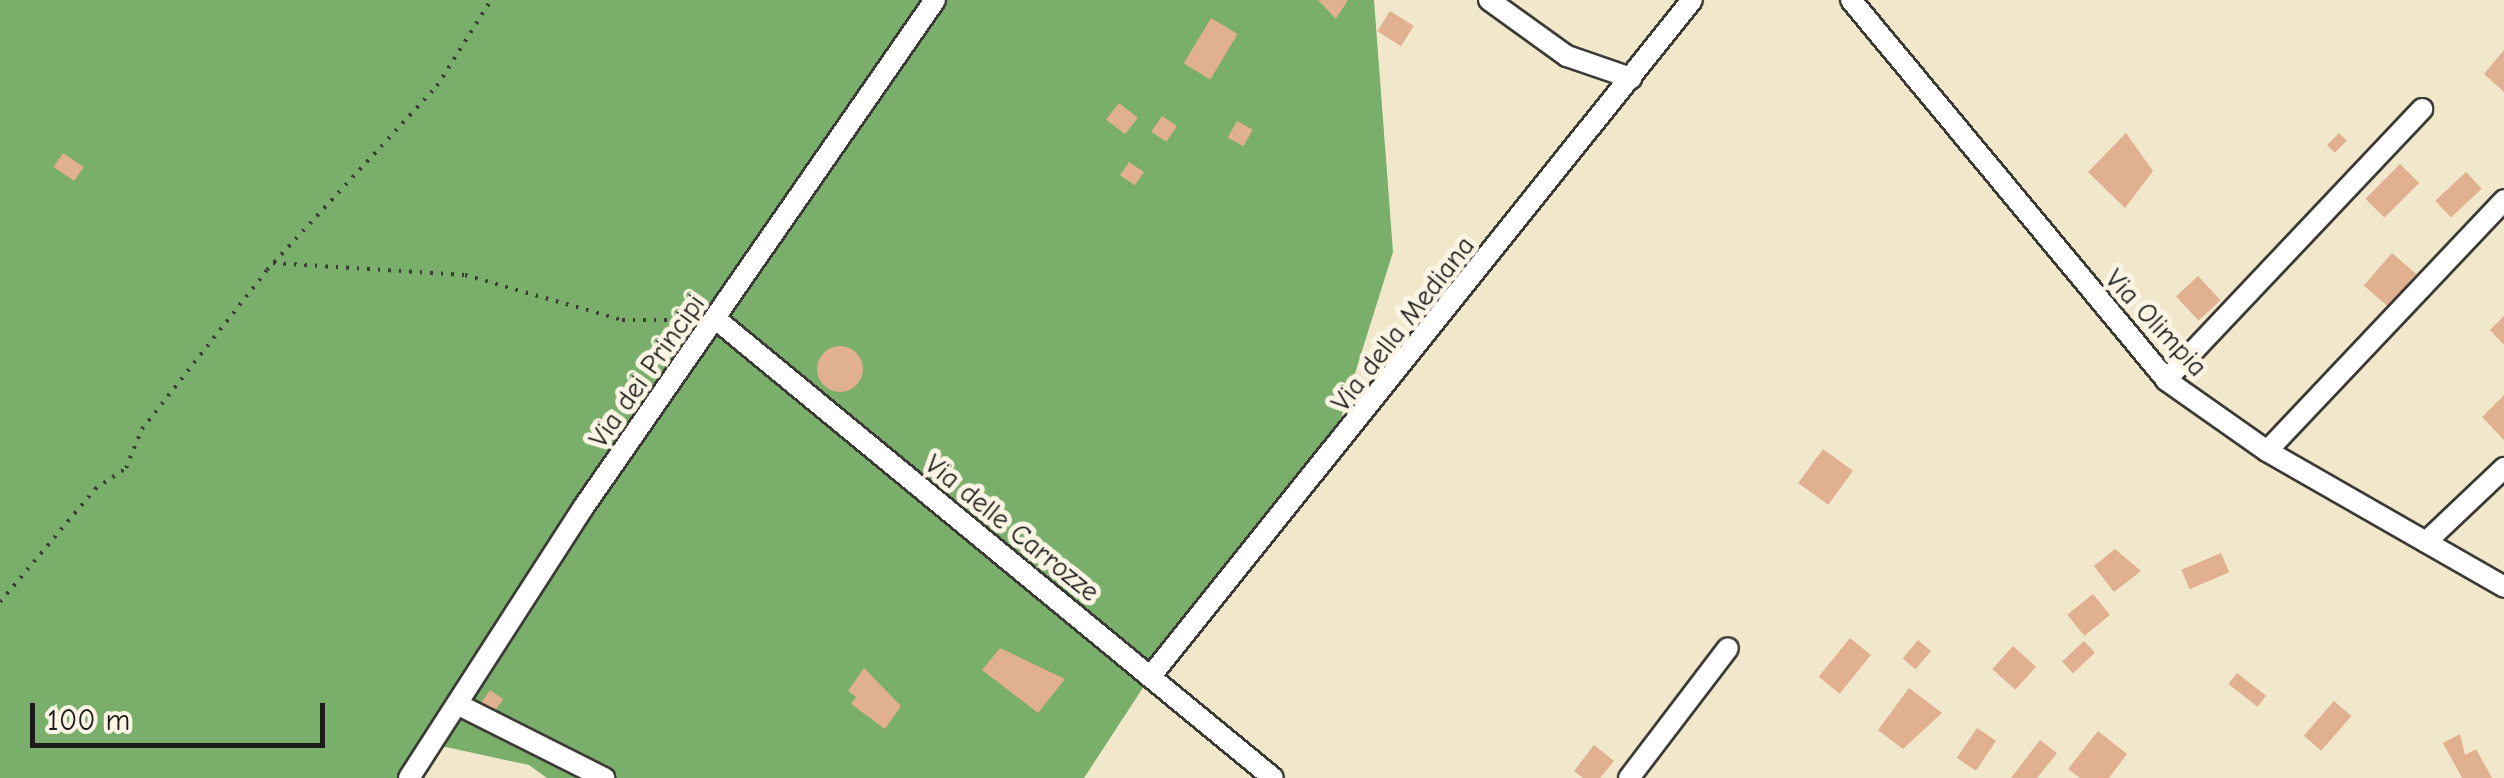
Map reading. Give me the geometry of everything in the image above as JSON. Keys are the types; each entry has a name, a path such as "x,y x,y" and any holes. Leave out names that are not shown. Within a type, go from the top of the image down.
{"street":[{"name":"Via dei Principi","path":"409,778 935,0"},
{"path":"1490,0 1567,56 1631,78"},
{"name":"Via della Mediana","path":"1150,677 1692,0"},
{"name":"Via Olimpia","path":"1852,0 2166,380 2266,451 2504,587"},
{"path":"2166,380 2422,109"},
{"path":"2266,451 2504,200"},
{"name":"Via delle Carrozze","path":"717,320 1273,778"},
{"path":"2426,542 2504,468"},
{"path":"1629,778 1728,648"},
{"path":"457,704 604,778"}],"path":[{"path":"0,602 94,489 126,468 142,429 273,263 437,86 491,0"},
{"path":"273,263 465,275 622,320 717,320"}],"green space":[{"path":"0,0 1374,0 1393,252 1326,466 1150,677 1084,778 547,778 529,765 432,744 409,778 0,778"}],"building":[{"path":"1318,0 1348,0 1336,19"},
{"path":"1390,11 1414,26 1401,46 1377,31"},
{"path":"1211,18 1238,34 1210,79 1184,63"},
{"path":"2504,50 2504,92 2484,74"},
{"path":"1119,103 1138,118 1125,134 1106,120"},
{"path":"1162,116 1177,126 1166,142 1151,132"},
{"path":"1237,121 1253,130 1244,146 1228,138"},
{"path":"2126,133 2153,171 2125,208 2088,172"},
{"path":"2339,133 2347,141 2335,153 2327,145"},
{"path":"63,153 84,167 74,181 53,167"},
{"path":"1129,162 1144,172 1135,185 1120,175"},
{"path":"2400,164 2419,183 2384,218 2365,199"},
{"path":"2466,172 2482,189 2451,217 2435,201"},
{"path":"2392,253 2416,274 2388,306 2364,285"},
{"path":"2198,276 2221,300 2199,321 2176,296"},
{"path":"2504,316 2504,345 2490,330"},
{"path":"840,346 856,353 863,369 856,385 840,392 824,385 817,369 824,353"},
{"path":"2504,395 2504,440 2482,417"},
{"path":"1823,449 1853,471 1828,505 1798,483"},
{"path":"2115,549 2141,571 2114,592 2094,566"},
{"path":"2221,553 2229,572 2190,589 2181,570"},
{"path":"2093,594 2110,615 2084,636 2067,615"},
{"path":"1850,638 1871,655 1840,694 1819,677"},
{"path":"1918,640 1931,651 1916,669 1903,658"},
{"path":"2084,641 2095,653 2073,673 2062,661"},
{"path":"2013,646 2036,667 2015,690 1992,669"},
{"path":"1000,648 1065,679 1038,713 982,670"},
{"path":"864,668 901,706 885,729 851,704 856,697 848,691"},
{"path":"2237,673 2266,696 2258,707 2228,684"},
{"path":"1909,688 1942,713 1903,749 1878,730"},
{"path":"490,690 503,699 493,713 480,704"},
{"path":"2334,701 2351,716 2321,751 2304,736"},
{"path":"1977,728 1996,741 1976,771 1957,758"},
{"path":"2098,731 2127,754 2109,778 2080,778 2068,769"},
{"path":"2460,734 2465,755 2476,749 2492,778 2462,778 2443,743"},
{"path":"2040,740 2057,753 2037,778 2011,778"},
{"path":"1594,745 1614,761 1600,778 1583,778 1574,771"}]}
